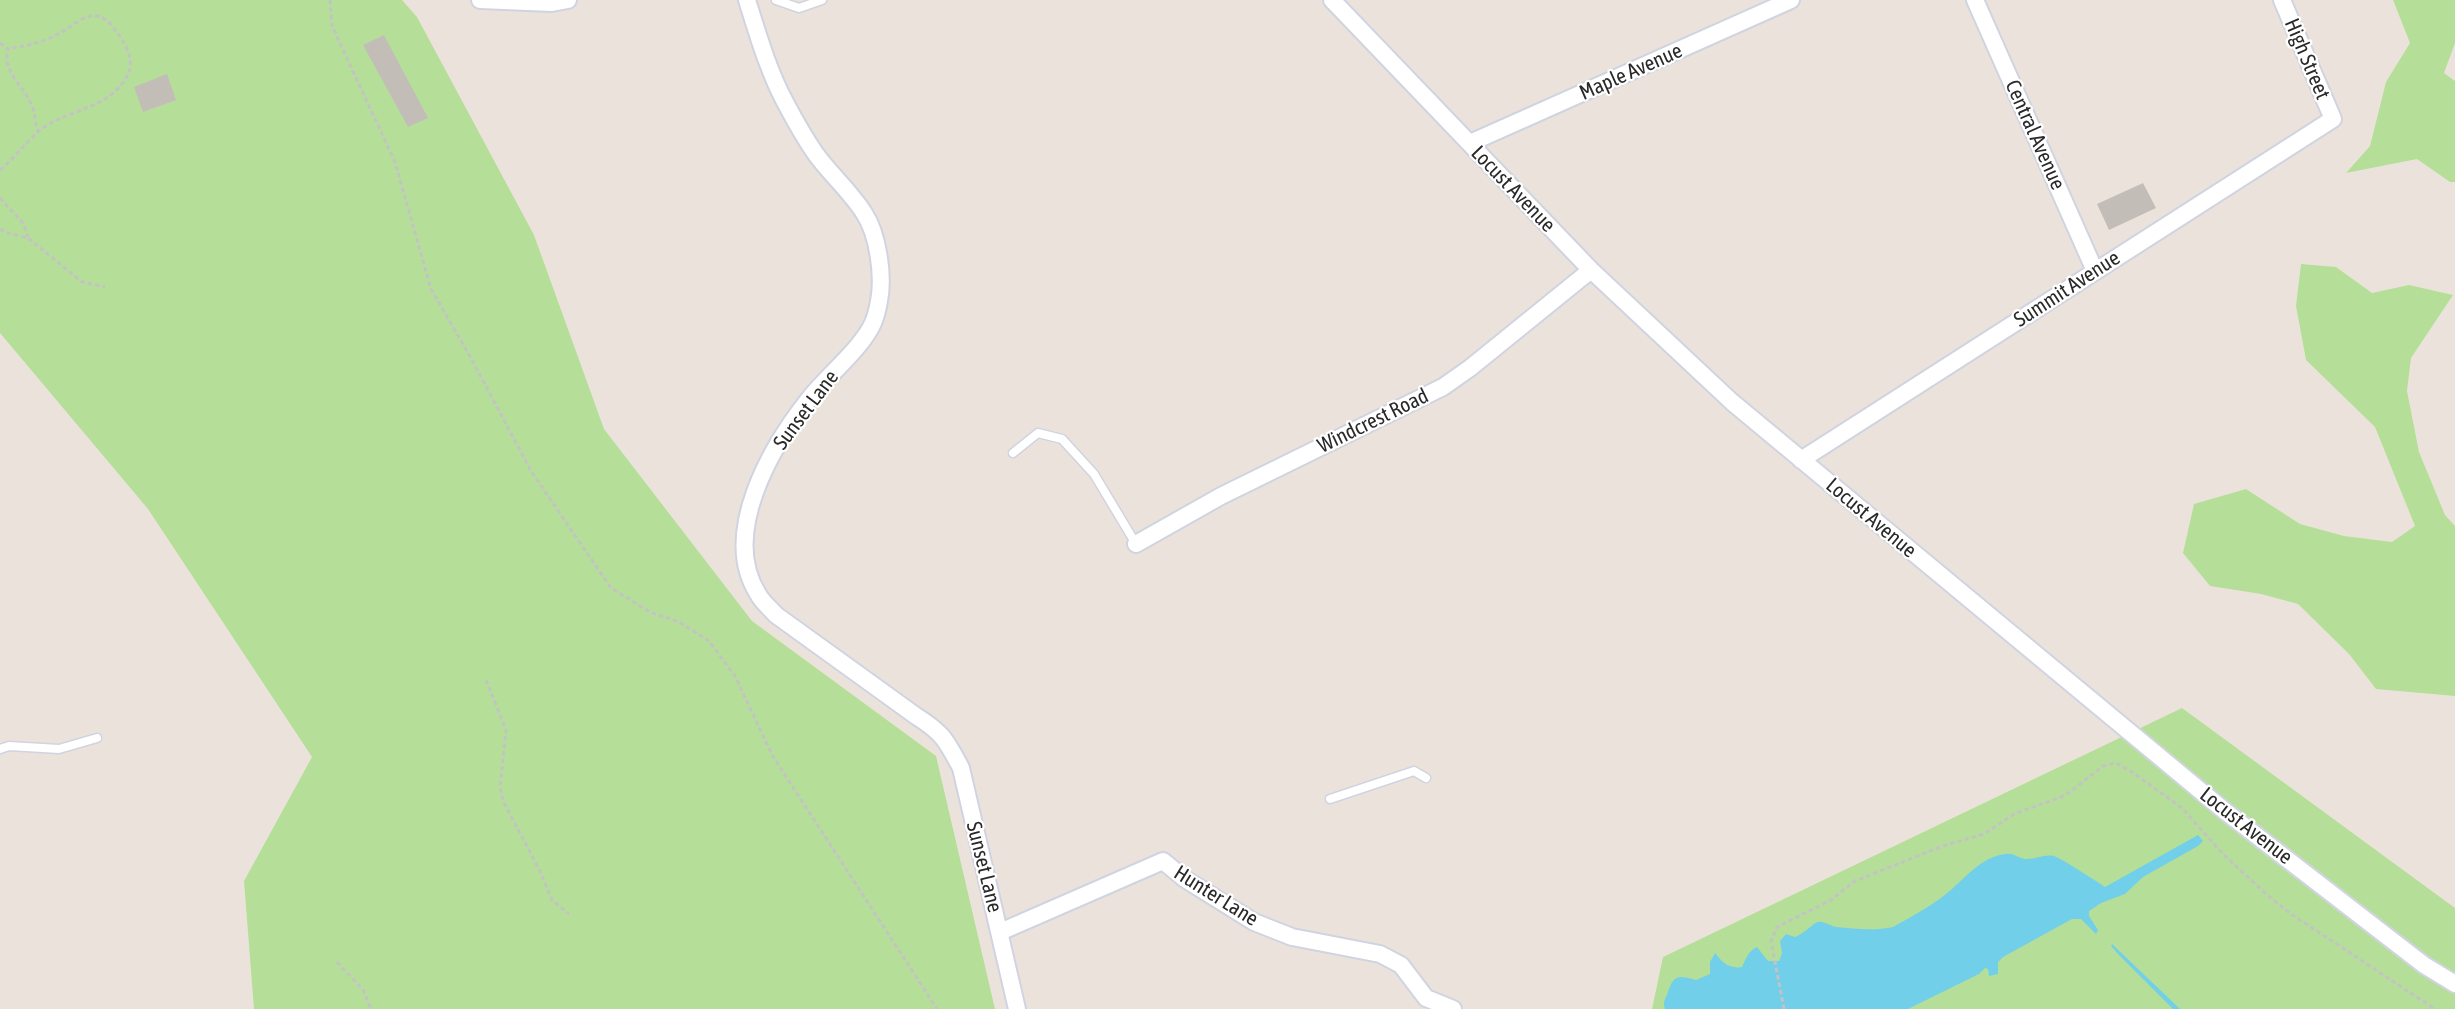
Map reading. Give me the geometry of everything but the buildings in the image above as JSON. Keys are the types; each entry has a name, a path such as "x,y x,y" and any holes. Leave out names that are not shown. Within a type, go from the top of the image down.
{"street":[{"path":"480,0 552,3 568,0"},
{"name":"Sunset Lane","path":"747,0 767,62 785,101 815,153 866,214 875,241 882,276 873,323 781,438 761,477 750,503 746,550 748,572 758,595 776,615 936,729 946,739 961,768 1017,1009"},
{"name":"Locust Avenue","path":"1332,0 1591,270 1681,356 1801,460 2226,812 2424,965 2455,984"},
{"name":"Maple Avenue","path":"1470,143 1791,0"},
{"name":"Central Avenue","path":"1975,0 2095,271"},
{"name":"High Street","path":"2282,0 2333,118"},
{"name":"Summit Avenue","path":"1801,460 2333,118"},
{"name":"Windcrest Road","path":"1136,544 1221,496 1443,387 1470,368 1591,270"},
{"name":"Hunter Lane","path":"1000,932 1163,861 1185,879 1254,922 1292,937 1380,954 1401,965 1422,1003 1453,1009"}],"lane":[{"path":"776,0 799,8 822,0"},
{"path":"1013,453 1038,433 1062,439 1094,474 1136,544"},
{"path":"0,749 9,746 59,749 97,738"},
{"path":"1330,799 1414,771 1426,778"}],"path":[{"path":"330,0 332,26 395,162 431,289 471,358 531,471 611,588 650,612 679,622 710,641 735,676 772,755 937,1009"},
{"path":"0,43 8,49 40,42 92,15 104,17 118,34 131,56 129,72 119,90 101,102 56,120 38,132 0,170"},
{"path":"8,49 7,62 12,77 32,105 38,132"},
{"path":"0,198 23,223 28,238"},
{"path":"0,229 28,238 82,282 105,287"},
{"path":"486,680 506,730 500,788 504,803 539,869 552,900 569,914"},
{"path":"1784,1009 1772,957 1771,941 1776,927 1832,900 1855,881 1943,846 1984,834 2016,813 2070,792 2103,766 2116,764 2133,772 2182,808 2222,853 2291,914 2435,1009"},
{"path":"337,962 363,990 371,1009"}],"green space":[{"path":"0,0 402,0 417,17 534,235 604,429 752,621 936,756 995,1009 254,1009 244,881 312,757 148,509 0,333"},
{"path":"2393,0 2455,0 2455,43 2444,73 2455,81 2455,182 2450,182 2417,159 2346,173 2370,146 2386,82 2410,43"},
{"path":"2301,264 2336,267 2372,293 2409,285 2453,295 2411,358 2407,391 2419,452 2445,515 2455,526 2455,696 2376,689 2349,654 2298,604 2261,594 2210,586 2183,553 2194,504 2246,489 2300,524 2344,536 2392,542 2415,526 2375,427 2306,360 2296,306"},
{"path":"2182,708 2455,908 2455,1009 1652,1009 1663,957"}],"water":[{"path":"2198,835 2203,841 2198,846 2143,877 2125,894 2101,903 2089,911 2089,916 2098,930 2096,934 2081,919 2072,919 2003,957 1998,962 1998,974 1989,976 1988,969 1985,968 1979,974 1908,1009 1665,1009 1665,1000 1674,980 1684,977 1696,980 1710,974 1710,962 1715,953 1727,965 1742,967 1749,953 1757,947 1768,961 1779,961 1782,953 1780,941 1786,934 1795,937 1818,922 1836,927 1858,929 1893,927 1938,900 1976,867 1997,856 2011,854 2027,859 2054,856 2105,887"},
{"path":"2112,944 2180,1009 2173,1009 2119,955 2111,946"}]}
